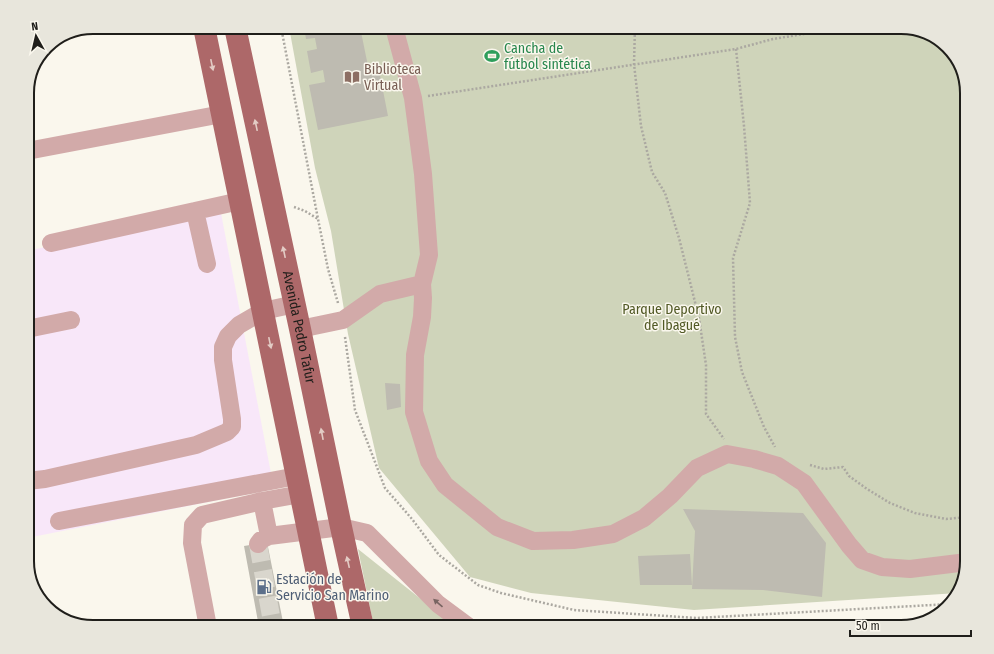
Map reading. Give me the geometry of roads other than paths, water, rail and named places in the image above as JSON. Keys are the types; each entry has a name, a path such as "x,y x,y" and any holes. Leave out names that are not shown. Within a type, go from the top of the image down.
{"main road":[{"path":"205,34 327,620"},
{"name":"Avenida Pedro Tafur","path":"237,34 295,304 340,528 361,620"}],"street":[{"path":"396,34 413,98 423,174 429,255 422,284 424,298 422,317 414,355 414,412 429,461 445,485 497,528 533,541 572,540 613,534 644,518 670,496 697,468 727,454 754,458 778,466 804,483 862,560 882,567 910,569 960,563"},
{"path":"34,150 222,114"},
{"path":"51,243 240,201"},
{"path":"195,211 207,264"},
{"path":"300,329 343,320 380,294 422,284"},
{"path":"34,480 196,445 227,432 232,427 223,360 223,347 228,336 239,325 263,311 295,304"},
{"path":"34,327 71,320"},
{"path":"207,620 192,543 193,525 202,515 262,501 299,485"},
{"path":"59,521 299,485"},
{"path":"262,501 264,540 340,528 368,534 438,604 460,620"}],"tunnel":[{"path":"258,544 272,620"}],"place":[{"name":"Cancha de fútbol sintética","path":"492,56"},
{"name":"Biblioteca Virtual","path":"352,77"},
{"name":"Estación de Servicio San Marino","path":"264,587"}],"park label":[{"name":"Parque Deportivo de Ibagué","path":"672,318"}]}
